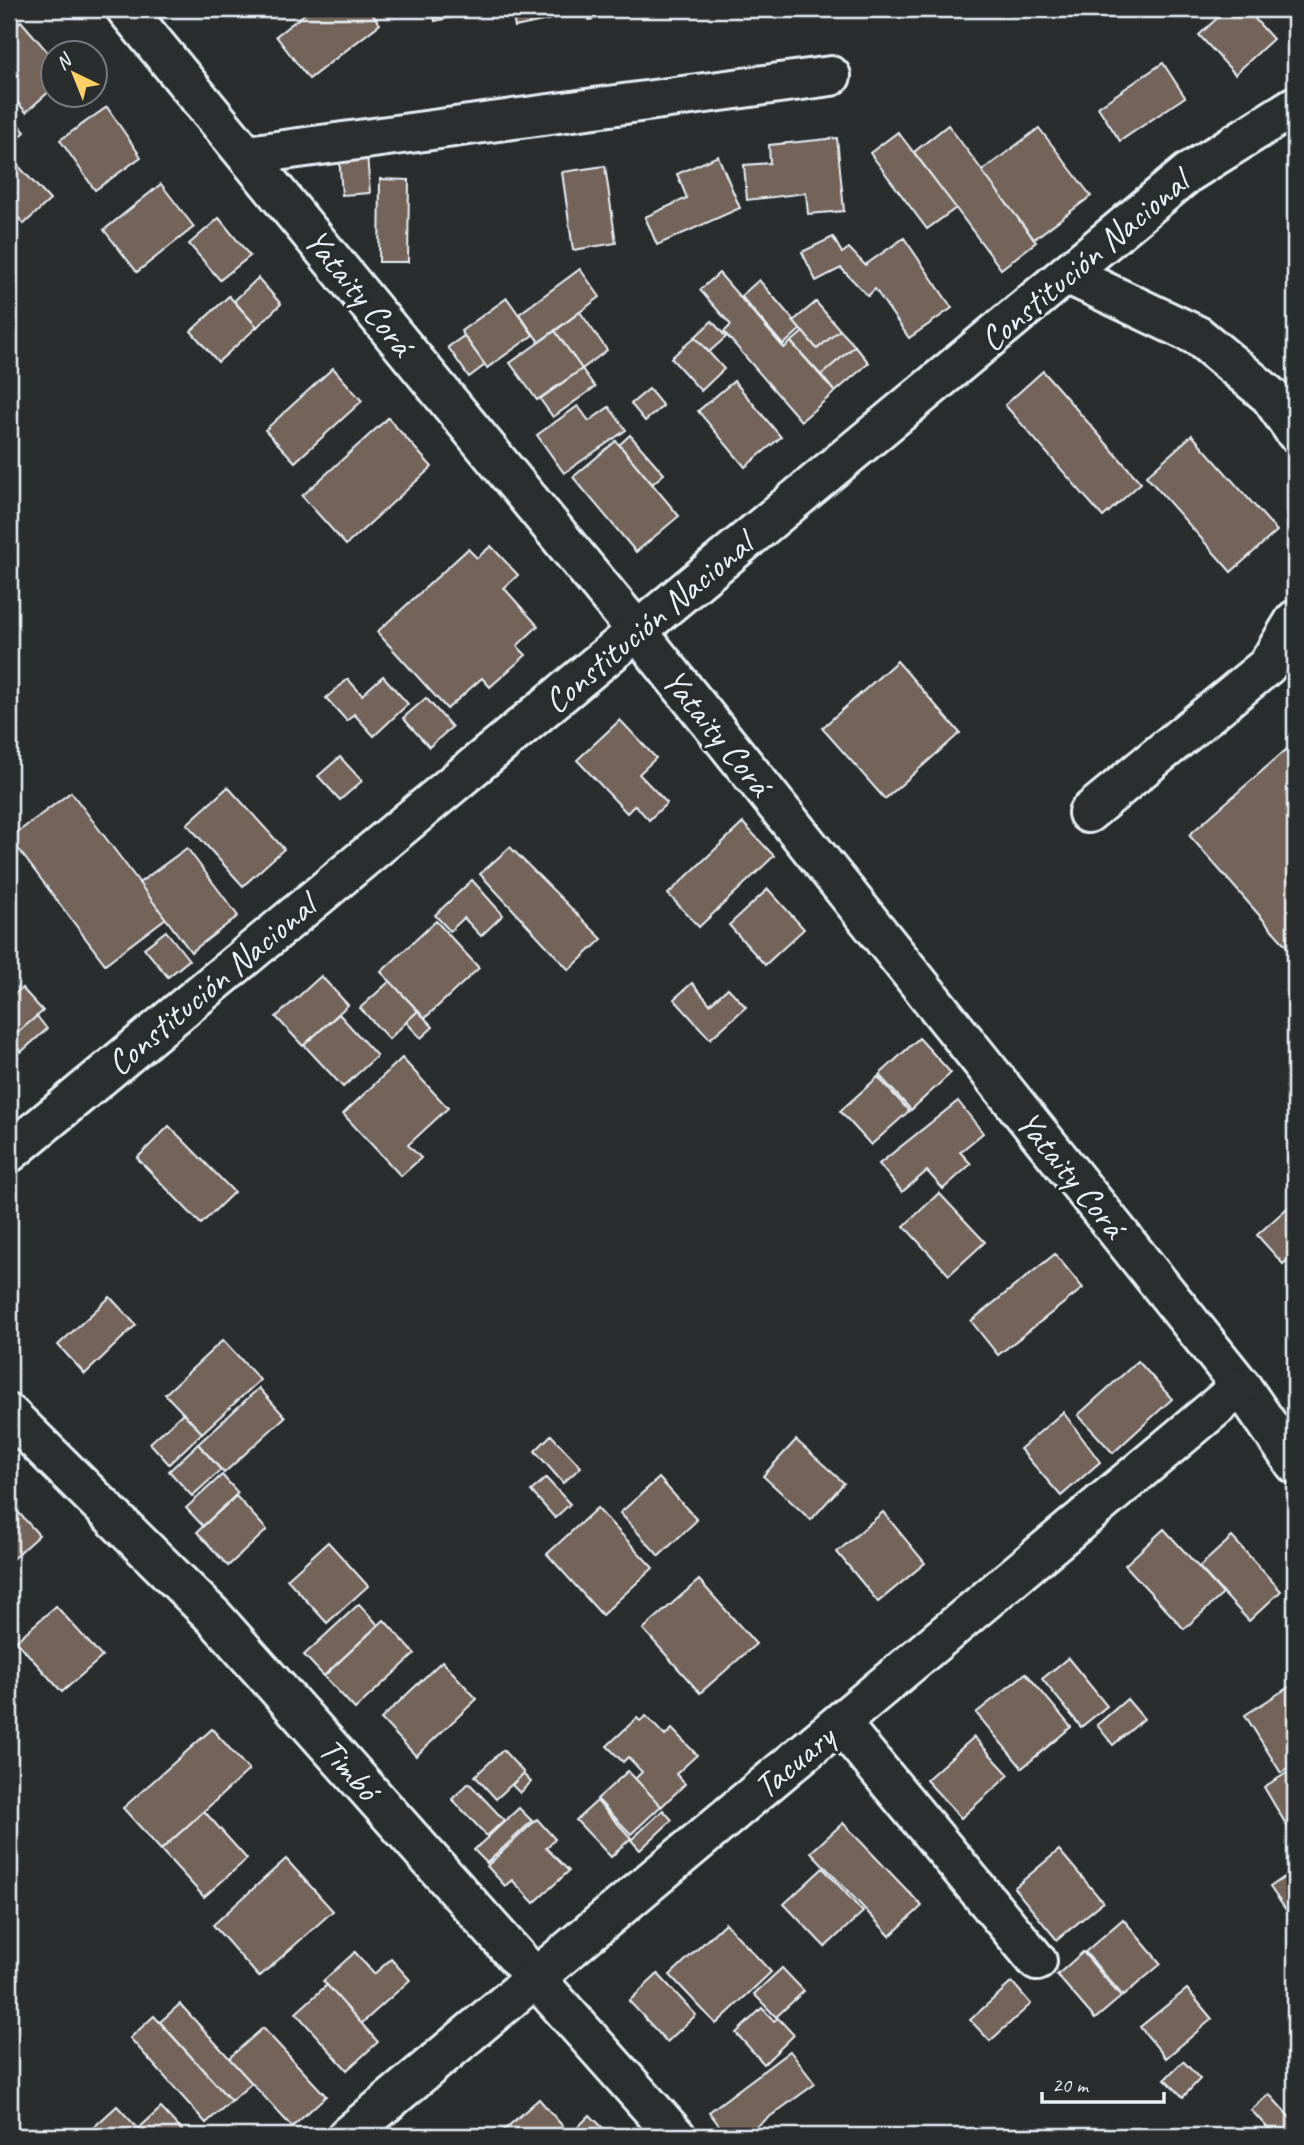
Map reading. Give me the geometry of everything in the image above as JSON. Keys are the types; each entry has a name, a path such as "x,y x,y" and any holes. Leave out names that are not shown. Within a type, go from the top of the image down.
{"street":[{"name":"Yataity Corá","path":"126,9 638,632 1241,1386 1295,1464"},
{"path":"247,155 831,76"},
{"name":"Constitución Nacional","path":"9,1153 1188,173 1295,106"},
{"path":"1067,274 1198,336 1270,396 1295,432"},
{"path":"1088,813 1266,666 1295,620"},
{"name":"Tacuary","path":"347,2136 1241,1386"},
{"name":"Timbó","path":"9,1414 214,1617 676,2136"},
{"path":"840,1723 1037,1961"}],"building":[{"path":"311,9 368,9 380,24 309,79 276,36"},
{"path":"433,9 488,9 435,21"},
{"path":"511,9 574,9 575,14 515,27"},
{"path":"586,9 629,9 629,10 589,20"},
{"path":"1227,9 1246,9 1273,39 1235,74 1199,35"},
{"path":"21,21 38,41 38,101 26,112 9,93 9,31"},
{"path":"1163,63 1185,97 1120,141 1098,107"},
{"path":"108,108 141,157 95,190 60,140"},
{"path":"9,114 25,132 9,147"},
{"path":"948,125 1036,242 1001,269 914,152"},
{"path":"1039,128 1091,196 1034,239 982,171"},
{"path":"898,132 956,208 927,229 870,153"},
{"path":"837,138 844,211 808,214 806,193 747,200 744,165 770,163 769,145"},
{"path":"367,154 370,193 342,195 339,156"},
{"path":"718,156 740,208 657,245 645,217 687,198 677,174"},
{"path":"11,158 50,200 24,224 9,207"},
{"path":"605,166 616,243 573,250 562,172"},
{"path":"380,179 409,180 408,262 379,262"},
{"path":"161,184 194,227 137,272 104,230"},
{"path":"219,218 250,256 220,280 189,244"},
{"path":"833,237 842,253 849,248 865,265 904,238 952,308 909,338 875,289 868,296 841,268 816,281 802,252"},
{"path":"580,269 600,297 539,342 519,314"},
{"path":"719,273 784,348 791,342 835,392 801,421 724,332 731,325 700,290"},
{"path":"258,278 281,304 257,327 234,301"},
{"path":"759,280 801,329 783,345 741,296"},
{"path":"229,296 257,327 218,362 191,331"},
{"path":"507,298 533,335 487,368 461,331"},
{"path":"816,302 840,330 817,349 793,321"},
{"path":"580,312 607,350 582,369 555,331"},
{"path":"712,321 726,337 709,352 695,337"},
{"path":"840,330 855,346 821,375 791,342 803,332 817,349"},
{"path":"555,331 582,369 537,400 510,363"},
{"path":"464,336 485,365 469,377 448,347"},
{"path":"695,337 724,369 701,391 671,358"},
{"path":"855,346 869,363 835,392 821,375"},
{"path":"333,368 362,401 295,462 265,430"},
{"path":"582,369 595,387 553,417 540,399"},
{"path":"1043,371 1141,483 1103,517 1005,405"},
{"path":"734,381 781,437 745,467 698,411"},
{"path":"649,389 663,406 645,421 631,404"},
{"path":"578,406 589,421 609,407 626,430 564,473 537,435"},
{"path":"388,418 432,467 346,545 302,496"},
{"path":"630,435 664,474 652,484 619,445"},
{"path":"1192,435 1277,531 1231,572 1146,476"},
{"path":"616,441 679,516 636,552 573,477"},
{"path":"491,546 518,575 504,588 538,626 517,646 526,655 490,687 482,678 447,709 377,632 468,549 477,558"},
{"path":"897,661 960,733 885,799 822,728"},
{"path":"383,676 408,704 374,736 354,714 347,721 326,698 348,679 362,695"},
{"path":"426,698 452,727 429,747 403,718"},
{"path":"620,720 656,758 639,774 667,803 649,820 635,805 627,813 577,760"},
{"path":"1295,742 1295,956 1189,835"},
{"path":"340,757 362,781 340,800 318,776"},
{"path":"228,787 284,849 243,886 187,824"},
{"path":"71,792 166,918 105,964 10,838"},
{"path":"743,823 774,856 699,927 668,894"},
{"path":"510,847 602,939 569,970 480,874"},
{"path":"187,848 238,916 191,952 139,883"},
{"path":"472,880 503,915 481,936 464,918 450,931 435,915"},
{"path":"768,889 804,929 765,965 729,925"},
{"path":"436,921 479,968 425,1018 381,972"},
{"path":"166,931 189,960 168,977 144,948"},
{"path":"321,976 348,1005 303,1046 276,1017"},
{"path":"390,981 418,1011 389,1039 360,1008"},
{"path":"692,983 710,1004 728,988 746,1007 710,1039 674,999"},
{"path":"22,988 43,1011 9,1041 9,999"},
{"path":"418,1011 433,1027 421,1038 406,1022"},
{"path":"339,1014 377,1056 343,1087 304,1045"},
{"path":"37,1016 47,1029 21,1052 10,1039"},
{"path":"919,1038 951,1073 911,1110 879,1075"},
{"path":"402,1058 448,1108 408,1145 421,1158 401,1176 343,1114"},
{"path":"878,1077 909,1111 871,1145 840,1111"},
{"path":"958,1101 983,1133 960,1152 971,1164 943,1189 927,1171 902,1192 879,1164"},
{"path":"169,1126 234,1192 201,1224 137,1158"},
{"path":"939,1193 985,1242 949,1275 904,1226"},
{"path":"1295,1201 1295,1253 1283,1264 1257,1235"},
{"path":"1055,1254 1083,1288 998,1355 971,1321"},
{"path":"110,1297 136,1325 85,1374 58,1345"},
{"path":"223,1340 260,1380 202,1433 165,1394"},
{"path":"1138,1361 1172,1399 1113,1453 1078,1415"},
{"path":"259,1388 285,1417 224,1473 198,1444"},
{"path":"1063,1412 1100,1462 1061,1496 1020,1449"},
{"path":"183,1413 202,1433 169,1464 150,1443"},
{"path":"551,1435 581,1467 563,1483 535,1451"},
{"path":"796,1440 844,1483 811,1520 763,1476"},
{"path":"198,1444 221,1470 192,1496 169,1471"},
{"path":"222,1475 238,1493 203,1526 186,1508"},
{"path":"546,1478 570,1504 555,1518 531,1491"},
{"path":"659,1478 697,1520 659,1556 620,1513"},
{"path":"236,1496 267,1530 228,1566 197,1532"},
{"path":"9,1502 39,1535 9,1562"},
{"path":"597,1508 653,1568 602,1615 547,1554"},
{"path":"883,1512 925,1563 878,1602 837,1552"},
{"path":"1164,1529 1223,1594 1184,1629 1125,1565"},
{"path":"1232,1537 1281,1591 1249,1621 1199,1567"},
{"path":"328,1542 368,1586 327,1623 287,1579"},
{"path":"699,1580 756,1644 700,1693 643,1629"},
{"path":"359,1604 378,1625 324,1676 304,1655"},
{"path":"56,1606 102,1657 62,1692 16,1641"},
{"path":"384,1620 415,1654 355,1709 324,1676"},
{"path":"9,1633 16,1641 9,1648"},
{"path":"1068,1658 1107,1706 1081,1727 1042,1679"},
{"path":"442,1661 477,1699 416,1756 381,1719"},
{"path":"1026,1673 1071,1727 1022,1768 976,1713"},
{"path":"1295,1683 1295,1764 1281,1773 1245,1715"},
{"path":"1127,1699 1144,1719 1113,1745 1097,1725"},
{"path":"646,1716 665,1736 672,1729 697,1755 676,1774 685,1784 661,1807 635,1779 642,1772 628,1757 623,1762 607,1746 637,1718 640,1721"},
{"path":"212,1729 249,1770 161,1850 123,1808"},
{"path":"974,1737 1009,1775 961,1818 926,1780"},
{"path":"503,1750 524,1773 496,1799 475,1776"},
{"path":"1295,1768 1295,1828 1290,1831 1264,1787"},
{"path":"628,1771 661,1806 631,1834 597,1799"},
{"path":"523,1774 531,1782 520,1793 512,1785"},
{"path":"469,1783 504,1820 487,1836 452,1799"},
{"path":"597,1801 631,1838 611,1857 576,1820"},
{"path":"519,1808 532,1821 487,1863 474,1850"},
{"path":"663,1810 672,1820 640,1850 631,1840"},
{"path":"204,1811 247,1859 204,1897 161,1850"},
{"path":"537,1819 555,1839 546,1848 569,1871 534,1903 512,1880 505,1886 487,1866"},
{"path":"843,1823 922,1906 890,1936 811,1852"},
{"path":"1059,1850 1103,1902 1057,1940 1014,1888"},
{"path":"286,1859 333,1911 259,1977 213,1925"},
{"path":"823,1868 863,1912 825,1947 784,1904"},
{"path":"1295,1870 1295,1923 1270,1887"},
{"path":"1123,1919 1161,1964 1123,1996 1085,1952"},
{"path":"725,1923 771,1972 716,2024 670,1975"},
{"path":"355,1952 374,1974 391,1959 410,1980 361,2024 323,1981"},
{"path":"1083,1952 1121,1997 1095,2019 1057,1975"},
{"path":"782,1968 804,1991 776,2017 754,1994"},
{"path":"658,1974 696,2015 667,2042 629,2001"},
{"path":"1012,1982 1031,2004 990,2041 970,2020"},
{"path":"327,1985 378,2042 347,2070 296,2013"},
{"path":"1187,1989 1212,2019 1166,2058 1140,2027"},
{"path":"180,2004 252,2083 231,2101 160,2022"},
{"path":"762,2008 774,2021 778,2018 794,2035 764,2064 736,2033"},
{"path":"154,2016 231,2101 206,2123 130,2038"},
{"path":"263,2028 326,2096 292,2127 229,2058"},
{"path":"790,2051 815,2084 743,2136 727,2136 709,2112"},
{"path":"1183,2061 1200,2079 1183,2097 1165,2079"},
{"path":"1269,2094 1295,2123 1295,2136 1275,2136 1251,2110"},
{"path":"539,2099 566,2130 559,2136 497,2136"},
{"path":"117,2106 145,2136 84,2136"},
{"path":"161,2108 187,2136 145,2136 138,2129"},
{"path":"590,2115 611,2136 569,2136"}]}
